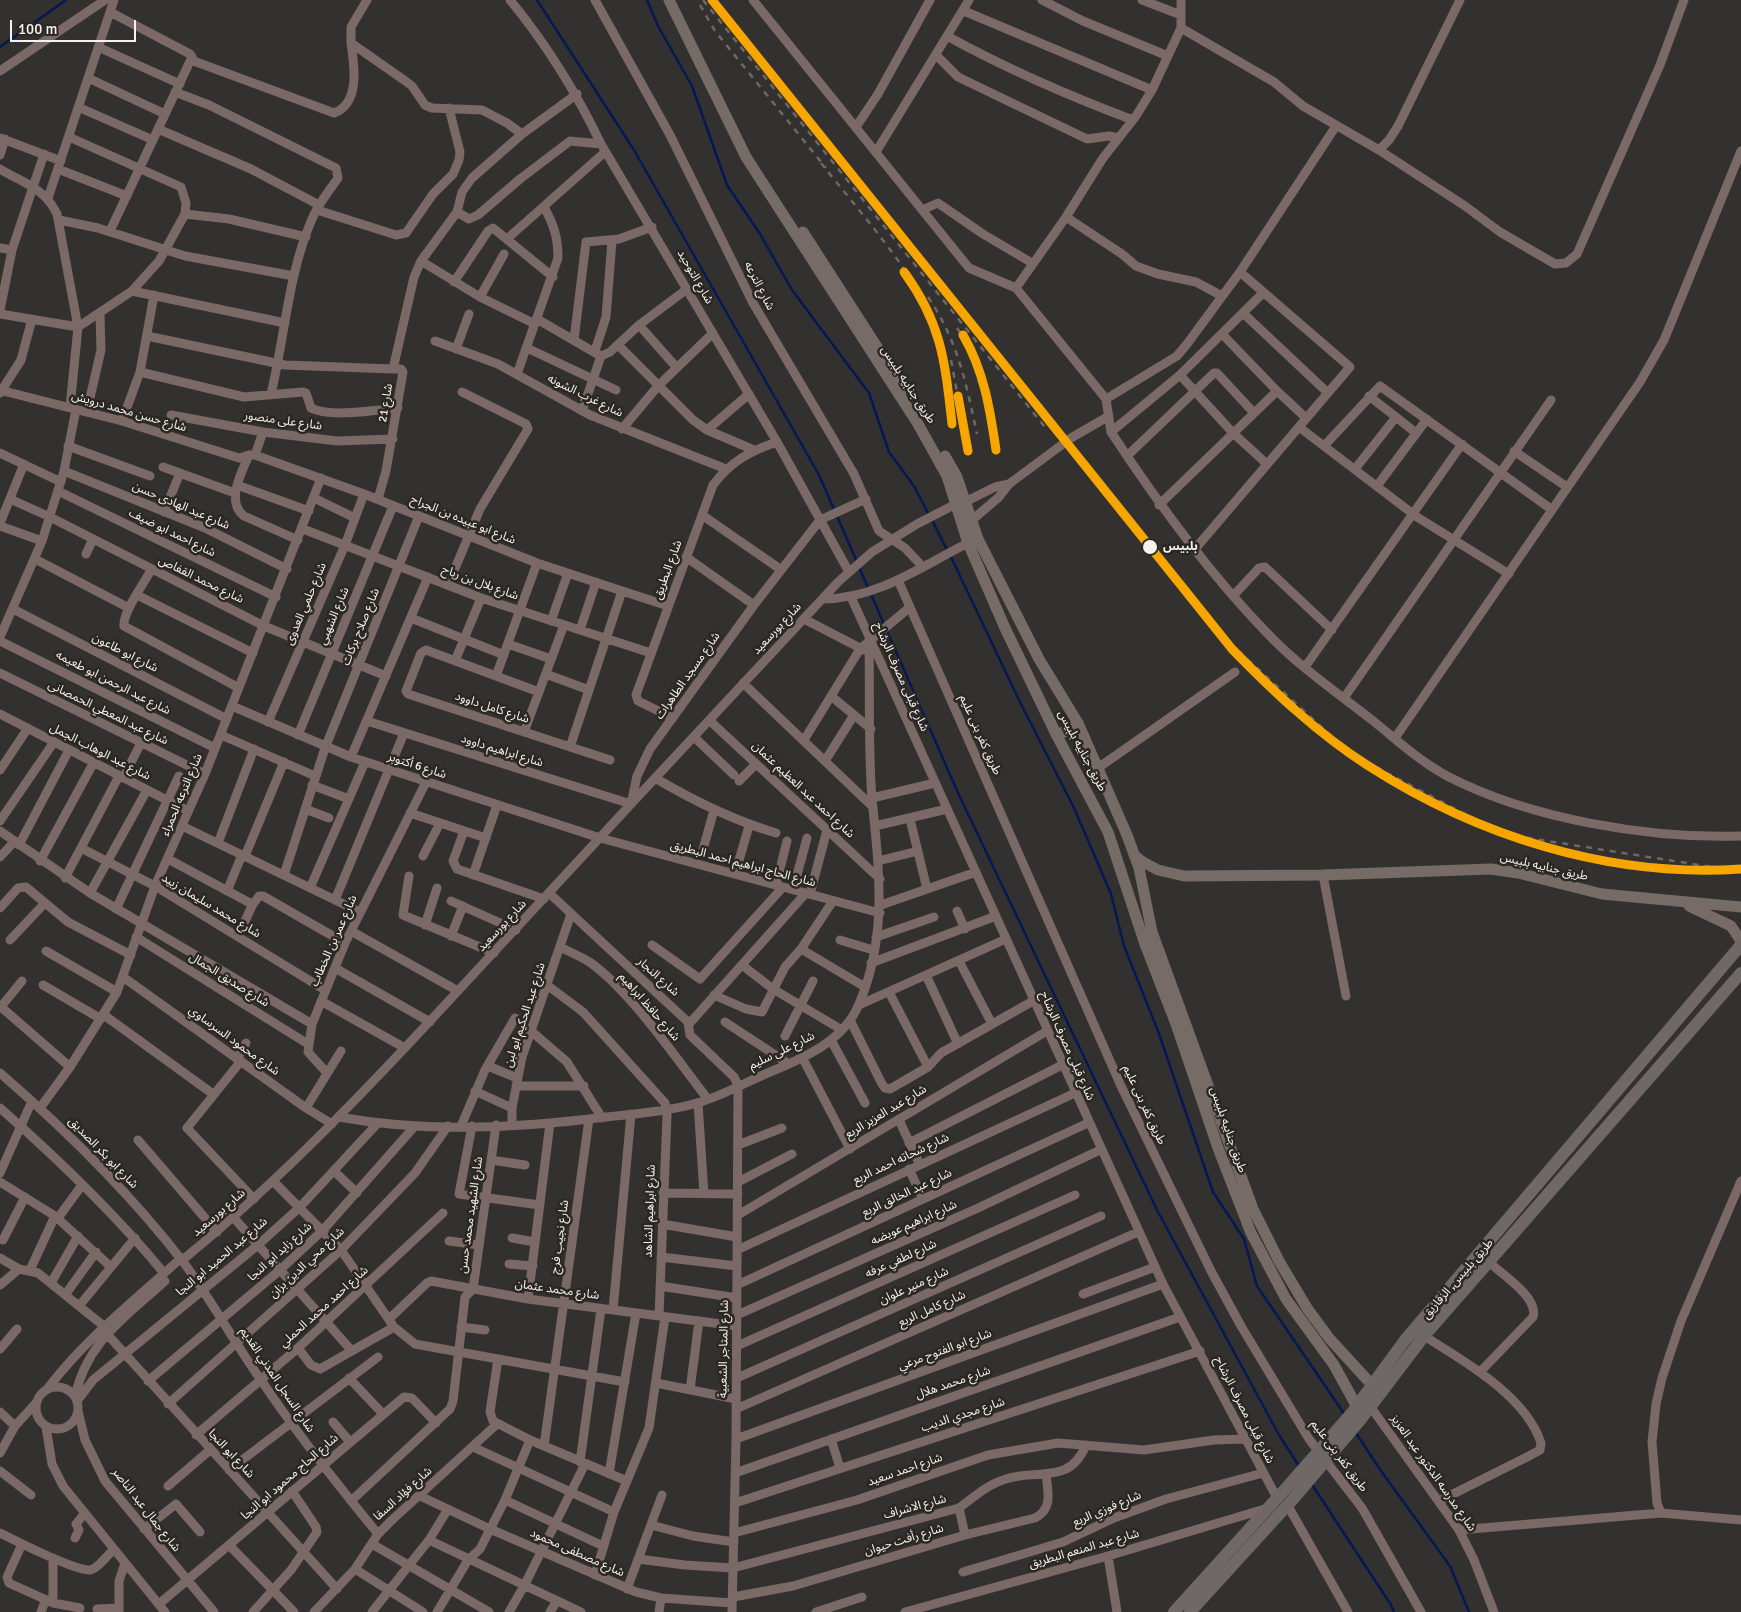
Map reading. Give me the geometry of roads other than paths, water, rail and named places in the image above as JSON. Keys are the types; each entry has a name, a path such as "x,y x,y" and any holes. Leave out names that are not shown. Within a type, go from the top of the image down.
{"highway":[{"name":"طريق بلبيس, الزقازيق","path":"1190,1612 1291,1502 1356,1413 1372,1385 1405,1340 1741,945"},
{"name":"طريق بلبيس, الزقازيق","path":"1174,1612 1356,1413 1370,1406 1424,1336 1490,1263 1741,973"}],"main road":[{"name":"طريق جنابيه بلبيس","path":"669,0 751,165 938,458 1031,644 1078,724 1134,855 1152,932 1244,1214 1267,1266 1297,1315 1334,1365 1356,1413"},
{"name":"طريق جنابيه بلبيس","path":"960,503 965,544 1057,736 1102,819 1122,871 1144,944 1223,1146 1288,1277 1329,1338 1372,1385"},
{"path":"1057,736 1078,724"},
{"name":"طريق جنابيه بلبيس","path":"1134,855 1158,870 1184,876 1323,875 1491,869 1518,873 1602,894 1741,907"},
{"path":"1122,871 1133,872 1138,868"},
{"name":"طريق جنابيه بلبيس","path":"1683,903 1731,926 1741,941"}],"street":[{"path":"0,71 105,0"},
{"path":"48,198 114,0"},
{"path":"110,12 190,54 192,59 334,113 341,110 353,91 355,69 351,43 351,27 367,0"},
{"name":"شارع التوحيد","path":"510,0 531,25 577,94 603,148 652,227 823,518 850,572"},
{"name":"شارع الترعه","path":"596,0 666,127 753,303 846,460 866,499 879,531 923,567"},
{"path":"753,0 779,35 856,127 969,268 1016,288 1106,399 1111,432 1159,505 1233,596 1267,633 1305,667 1428,766 1486,794 1541,811 1601,826 1705,837 1741,836"},
{"path":"856,127 878,94 930,0"},
{"path":"876,152 969,0"},
{"path":"1042,0 1083,21 1168,56"},
{"path":"1142,0 1181,15"},
{"path":"1016,288 1066,217 1103,158 1152,90 1181,28 1181,0"},
{"path":"1379,150 1398,126 1460,0"},
{"path":"1181,28 1266,77 1302,106 1379,150 1516,242 1554,264 1566,263 1576,254 1660,65 1684,0"},
{"path":"964,10 1152,90"},
{"path":"947,36 1043,85 1132,120"},
{"path":"351,43 412,86 425,105 432,108 482,110 507,123 522,134"},
{"path":"98,47 180,84"},
{"path":"936,54 958,77 1087,139 1109,136 1119,138"},
{"path":"110,231 192,59"},
{"path":"88,78 166,114"},
{"path":"175,92 210,105 336,168 338,178 318,207 294,276 271,394"},
{"name":"شارع 21","path":"378,499 393,439 403,371 401,369 393,369 414,277 421,262 457,212 462,192 472,178 522,134 577,94"},
{"path":"78,107 153,140"},
{"path":"158,129 251,169 318,207 396,235 406,233 433,194 453,174 459,160 460,152 449,108"},
{"path":"1106,399 1177,356 1240,272 1336,126"},
{"path":"0,314 78,327 132,291 166,250 185,214 186,203 181,187 140,167 68,137"},
{"path":"0,155 2,139 44,154 59,165 127,196"},
{"path":"457,212 472,219 570,141 603,148"},
{"path":"508,238 544,207 603,148"},
{"path":"1395,738 1640,382 1664,340 1741,151"},
{"path":"0,310 12,250 44,154"},
{"path":"0,169 12,177 33,186 48,198 59,220 78,327 73,408 64,471 42,542 0,639"},
{"path":"922,210 938,203 983,234 1032,263"},
{"path":"517,374 553,277 558,258 558,240 552,222 544,207"},
{"path":"185,214 237,221 306,237"},
{"path":"1066,217 1122,254 1136,266 1158,274 1196,282 1222,296"},
{"path":"59,220 110,231 166,250 208,261 294,276"},
{"path":"574,340 586,242 612,241 652,227"},
{"path":"454,282 489,229 495,228 553,277"},
{"path":"582,411 593,379 608,303 612,241"},
{"path":"0,248 12,250"},
{"path":"480,297 504,254"},
{"path":"421,262 480,297 574,340 598,354"},
{"path":"1195,549 1350,365 1240,272"},
{"path":"598,354 618,346 639,326 687,289"},
{"path":"132,291 285,322"},
{"path":"1111,432 1180,375 1244,314 1263,293"},
{"path":"122,421 140,372 154,295"},
{"path":"87,411 101,350 100,314"},
{"path":"456,349 470,314"},
{"path":"1244,314 1328,393"},
{"path":"0,391 21,360 32,319"},
{"path":"639,326 677,368"},
{"path":"622,428 658,386 713,333"},
{"path":"1223,334 1277,392 1306,418"},
{"path":"147,336 278,364 393,369"},
{"name":"شارع غرب الشونه","path":"435,341 517,374 546,393 582,411 726,469"},
{"path":"618,346 682,411 707,430 754,450"},
{"path":"527,348 616,390"},
{"path":"140,372 244,397 306,393 311,408 316,411 335,412 398,408"},
{"path":"1127,456 1215,373 1254,413"},
{"path":"1180,375 1233,433 1267,464"},
{"path":"1324,446 1377,387 1383,386 1551,510"},
{"name":"شارع حسن محمد درويش","path":"0,391 87,411 239,458 252,455"},
{"path":"448,585 480,509 528,429 526,424 462,392"},
{"path":"1159,505 1277,392"},
{"path":"707,430 749,394"},
{"path":"1369,396 1416,433"},
{"path":"1344,698 1551,400"},
{"name":"شارع على منصور","path":"170,414 263,432 347,441 393,439"},
{"path":"971,521 1004,491 1009,484 1071,438 1109,416"},
{"path":"1355,469 1396,417"},
{"path":"1377,486 1427,419"},
{"path":"1299,426 1414,514 1509,574"},
{"path":"263,432 236,489 236,506 244,516 298,540"},
{"name":"شارع البطريق","path":"673,718 636,698 713,485 726,469 754,450 777,442"},
{"path":"1305,667 1462,444"},
{"path":"68,446 150,476"},
{"path":"1514,451 1566,487"},
{"name":"شارع احمد ابو ضيف","path":"0,453 276,598"},
{"name":"شارع ابو عبيده بن الجراح","path":"252,455 378,499 537,563 668,606"},
{"path":"24,464 0,524 42,542"},
{"path":"164,467 309,510"},
{"name":"شارع عبد الهادى حسن","path":"64,471 220,536 287,569"},
{"path":"164,512 180,473"},
{"name":"شارع الترعه الحمراء","path":"40,1108 70,1067 117,992 155,886 221,735 276,598 321,478"},
{"name":"شارع بورسعيد","path":"48,1388 72,1358 106,1331 183,1260 274,1182 332,1124 516,930 743,683 850,572 872,552 917,524 995,487 1009,484"},
{"name":"شارع حلمي العدوى","path":"268,722 345,545 364,494"},
{"path":"314,498 356,518"},
{"name":"شارع محمد القفاص","path":"10,499 50,517 264,626 386,676"},
{"name":"شارع مسجد الطاهرات","path":"631,804 637,776 643,762 780,569 823,518 866,499"},
{"name":"شارع الشهبي","path":"298,735 393,506"},
{"path":"702,515 780,569"},
{"name":"شارع صلاح بركات","path":"284,875 325,748 419,516"},
{"name":"شارع بلال بن رباح","path":"302,529 481,598 651,653"},
{"path":"86,554 93,539"},
{"path":"823,599 863,594 898,580 965,544"},
{"path":"686,557 754,604"},
{"path":"35,559 130,608"},
{"path":"496,676 537,563"},
{"path":"1233,596 1259,568 1265,567 1332,630"},
{"path":"151,570 130,608 124,621 124,626 239,688"},
{"path":"551,621 568,573"},
{"path":"350,758 428,578"},
{"name":"طريق كفر بنى عليم","path":"898,580 1121,1086 1211,1271 1241,1326 1309,1439 1362,1508 1421,1612"},
{"path":"580,630 596,582"},
{"path":"570,747 622,591"},
{"path":"137,595 253,653"},
{"name":"شارع قبلى مصرف الرشاح","path":"851,597 869,643 935,782 1138,1232 1180,1317 1200,1351 1263,1473 1273,1503"},
{"path":"481,598 454,661 539,692"},
{"path":"804,740 831,696 869,643 910,606"},
{"name":"شارع ابو طاعون","path":"13,609 227,719"},
{"path":"411,618 504,655"},
{"path":"804,619 869,643"},
{"path":"524,732 564,625"},
{"name":"شارع عبد الرحمن ابو طعيمه","path":"0,639 215,748"},
{"name":"شارع على سليم","path":"339,1116 377,1124 414,1127 550,1123 631,1114 702,1100 802,1058 831,1040 850,1020 859,1005 871,964 880,909 880,878 873,802 869,643"},
{"path":"508,644 551,659"},
{"name":"شارع كامل داوود","path":"454,661 426,650 421,654 406,690 408,694 610,760"},
{"path":"1098,768 1235,672"},
{"name":"شارع عبد المعطي الحمصانى","path":"0,673 205,774"},
{"path":"546,674 589,690"},
{"path":"743,683 825,761 873,802 935,782"},
{"path":"831,696 871,729"},
{"name":"شارع 6 أكتوبر","path":"232,706 350,758 600,838"},
{"path":"825,761 854,715"},
{"name":"شارع عبد الوهاب الجمل","path":"1,717 28,728 188,812"},
{"name":"شارع ابراهيم داوود","path":"367,720 631,804"},
{"name":"شارع احمد عبد العظيم عثمان","path":"709,720 880,878"},
{"path":"0,770 28,728"},
{"path":"335,900 404,733"},
{"path":"221,735 316,776"},
{"path":"694,737 737,778 756,764"},
{"path":"0,821 54,742"},
{"path":"65,878 141,743"},
{"path":"218,843 254,749"},
{"path":"0,857 16,843 69,750"},
{"path":"40,861 94,762"},
{"path":"227,891 284,762"},
{"path":"310,888 365,762"},
{"path":"116,909 179,776"},
{"path":"655,778 714,810 749,826 776,833"},
{"name":"شارع عمر بن الخطاب","path":"308,1044 312,1024 350,931 426,782"},
{"path":"312,785 349,799"},
{"path":"90,893 147,790"},
{"path":"473,875 497,805"},
{"path":"305,809 329,818"},
{"path":"875,826 947,809"},
{"path":"702,853 714,810"},
{"path":"410,814 486,838"},
{"path":"910,818 928,889"},
{"path":"423,856 440,823"},
{"path":"182,826 360,912"},
{"path":"735,874 749,826"},
{"path":"689,1024 808,894 827,830"},
{"path":"0,831 65,878 312,1024"},
{"path":"464,831 453,863 457,869 546,896"},
{"name":"شارع الحاج ابراهيم احمد البطريق","path":"600,838 833,901 880,909"},
{"path":"793,890 808,838"},
{"path":"652,945 700,979 779,886 787,842"},
{"name":"شارع محمد سليمان زبيد","path":"81,848 155,886 325,990"},
{"path":"878,861 918,851"},
{"path":"168,858 253,904"},
{"path":"880,909 976,872"},
{"path":"1323,875 1346,996"},
{"path":"409,876 403,915 494,953"},
{"path":"0,908 21,887 26,887 44,904 68,922 131,955"},
{"path":"425,925 437,888"},
{"path":"245,921 253,904 260,896 263,896 345,943"},
{"name":"شارع النجار","path":"546,896 571,914 689,1024 690,1035 734,1077 738,1085"},
{"path":"451,901 516,930"},
{"path":"714,995 760,1013 784,967 801,948 833,901"},
{"path":"10,940 44,904"},
{"path":"451,936 463,906"},
{"path":"957,911 965,929"},
{"name":"شارع عبد الحكيم ابو لبن","path":"512,1125 512,1108 516,1082 531,1030 571,914"},
{"path":"871,964 996,916"},
{"path":"876,937 934,917"},
{"path":"350,931 458,991"},
{"name":"شارع صديق الجمال","path":"136,937 308,1044"},
{"path":"859,1005 1006,939"},
{"path":"840,940 874,950"},
{"name":"شارع حافظ ابراهيم","path":"560,947 589,962 603,973 636,1008 702,1100"},
{"path":"801,948 865,987"},
{"path":"46,951 117,992"},
{"path":"959,961 992,1024"},
{"path":"742,965 773,989 842,1030"},
{"path":"335,968 430,1022"},
{"path":"926,975 958,1044"},
{"name":"شارع محمود السرساوي","path":"123,977 306,1108 332,1124"},
{"path":"22,981 0,1007 70,1067"},
{"path":"785,1036 813,981"},
{"path":"43,985 103,1017 213,1094"},
{"path":"547,985 583,1012 599,1028 663,1100 666,1108"},
{"path":"889,992 928,1067"},
{"path":"321,1001 405,1048"},
{"path":"850,1020 885,1088 890,1089 928,1067 936,1057 1033,1001"},
{"path":"461,1126 475,1091 515,1018"},
{"path":"725,1022 789,1064"},
{"path":"531,1030 562,1055 584,1086 602,1118"},
{"name":"شارع عبد العزيز الربع","path":"738,1215 1047,1031"},
{"path":"831,1040 865,1103"},
{"path":"246,1043 239,1060 188,1124 188,1130 254,1199"},
{"path":"308,1044 310,1056 328,1073"},
{"path":"306,1108 341,1051"},
{"path":"802,1058 850,1149"},
{"path":"910,1143 1062,1065"},
{"path":"488,1066 516,1082 584,1086"},
{"name":"شارع ابو بكر الصديق","path":"0,1073 40,1108 119,1185 183,1260"},
{"name":"شارع المتاجر الشعبية","path":"732,1604 737,1378 738,1085"},
{"path":"475,1091 512,1108"},
{"name":"شارع شحاته احمد الربع","path":"737,1250 1075,1093"},
{"path":"702,1100 704,1194"},
{"path":"0,1173 32,1101"},
{"path":"0,1108 21,1126 135,1238 164,1273"},
{"name":"شارع ابراهيم الشاهد","path":"595,1575 614,1512 648,1428 656,1383 662,1316 660,1286 666,1108"},
{"path":"614,1310 631,1114"},
{"name":"شارع نجيب فرج","path":"544,1446 589,1119"},
{"path":"898,1120 920,1164"},
{"path":"528,1299 550,1123"},
{"name":"شارع عبد الخالق الربع","path":"737,1285 1088,1123"},
{"name":"شارع عبد الحميد ابو النجا","path":"76,1399 93,1380 258,1245 300,1207 377,1124"},
{"name":"شارع الشهيد محمد حسن","path":"351,1501 450,1409 453,1401 464,1297 473,1289 496,1125"},
{"name":"شارع محي الدين بزان","path":"168,1404 341,1250 415,1173 448,1126"},
{"path":"472,1126 459,1194 540,1204"},
{"name":"شارع زايد ابو النجا","path":"148,1381 280,1270 323,1230 414,1127"},
{"path":"738,1145 782,1128"},
{"path":"138,1140 217,1232"},
{"name":"شارع ابراهيم عويضه","path":"737,1315 978,1208 1100,1150"},
{"path":"738,1182 792,1154"},
{"path":"491,1160 525,1165"},
{"path":"909,1169 922,1199"},
{"path":"334,1171 357,1193"},
{"path":"1661,1514 1657,1504 1652,1442 1656,1404 1662,1378 1680,1322 1741,1181"},
{"path":"0,1182 56,1217 111,1267"},
{"path":"274,1182 341,1250 391,1323 415,1344 625,1382"},
{"path":"0,1258 19,1269 30,1270 56,1217 82,1185"},
{"path":"663,1193 738,1194"},
{"name":"شارع لطفي عرفه","path":"737,1346 1075,1195"},
{"path":"3,1240 25,1197"},
{"name":"شارع احمد محمد الحملي","path":"196,1435 298,1348 443,1213"},
{"name":"شارع منير علوان","path":"737,1378 1101,1216"},
{"path":"234,1218 352,1351"},
{"path":"662,1224 738,1237"},
{"name":"شارع كامل الربع","path":"736,1409 1138,1232"},
{"path":"51,1283 78,1236"},
{"path":"79,1306 135,1238"},
{"path":"512,1238 536,1242"},
{"path":"449,1241 479,1245"},
{"path":"65,1295 96,1252"},
{"path":"661,1257 737,1266"},
{"name":"شارع بورسعيد","path":"76,1399 83,1368 106,1331 164,1273 183,1260"},
{"name":"شارع السجل المدني القديم","path":"183,1260 290,1423 378,1534"},
{"path":"1480,1372 1533,1317 1535,1311 1530,1300 1490,1263"},
{"path":"510,1264 532,1266"},
{"path":"1083,1294 1155,1267"},
{"path":"0,1285 19,1269"},
{"name":"شارع ابو النجا","path":"30,1270 51,1283 106,1331 168,1404 337,1589"},
{"name":"شارع محمد عثمان","path":"391,1323 429,1282 528,1299 737,1326"},
{"name":"شارع ابو الفتوح مرعي","path":"736,1439 1163,1284"},
{"path":"660,1286 737,1298"},
{"path":"509,1612 556,1524 582,1463 591,1376 601,1309"},
{"path":"609,1474 636,1313"},
{"name":"شارع محمد هلال","path":"735,1473 1180,1317"},
{"path":"690,1390 699,1321"},
{"path":"298,1348 316,1369 325,1368 391,1323"},
{"path":"462,1327 485,1330"},
{"path":"0,1349 17,1329"},
{"path":"1424,1336 1480,1372 1514,1399 1540,1438 1541,1447 1527,1457 1439,1501"},
{"name":"شارع مجدي الديب","path":"735,1503 1200,1351"},
{"path":"228,1470 378,1357"},
{"path":"498,1359 490,1412 491,1417 497,1424 582,1463 627,1481"},
{"path":"349,1378 383,1414"},
{"path":"656,1383 736,1399"},
{"path":"0,1452 15,1426 48,1388 63,1388 76,1399 78,1411 74,1421 66,1427 56,1429 46,1426 39,1419 36,1403"},
{"name":"شارع الحاج محمود ابو النجا","path":"162,1608 187,1582 322,1465 383,1414 408,1396 436,1423"},
{"name":"شارع مدرسه الدكتور عبد العزيز","path":"1370,1406 1459,1530 1474,1560 1494,1612"},
{"name":"شارع جمال عبد الناصر","path":"78,1411 85,1440 98,1468 114,1493 214,1612"},
{"path":"0,1412 15,1426"},
{"path":"333,1422 350,1442"},
{"name":"شارع فؤاد السقا","path":"314,1612 355,1569 378,1534 497,1424"},
{"path":"46,1426 49,1452 57,1475 84,1514 162,1608"},
{"path":"831,1439 840,1468"},
{"path":"437,1612 452,1591 468,1560 478,1553 519,1468 530,1440"},
{"name":"شارع احمد سعيد","path":"734,1538 857,1500 988,1455 1058,1443 1152,1449 1214,1440 1246,1440"},
{"name":"شارع الاشراف","path":"638,1558 686,1565 733,1568 959,1508 1001,1480 1029,1474 1046,1475 1060,1472 1073,1464 1086,1445"},
{"path":"473,1447 614,1512"},
{"path":"168,1486 210,1450"},
{"path":"0,1471 31,1495"},
{"name":"شارع فوزي الربع","path":"963,1572 1063,1542 1114,1518 1166,1499 1263,1473"},
{"name":"شارع رأفت حيوان","path":"732,1604 965,1535 1041,1515 1047,1507 1049,1500 1046,1475"},
{"path":"253,1612 274,1591 305,1552 317,1532 316,1527 292,1492"},
{"path":"627,1589 662,1495"},
{"name":"شارع مصطفى محمود","path":"420,1496 627,1589 661,1598 732,1604"},
{"path":"504,1500 603,1546"},
{"path":"1291,1502 1348,1612"},
{"name":"شارع عبد المنعم البطريق","path":"905,1612 1108,1556 1273,1503"},
{"path":"144,1530 176,1504 200,1532"},
{"path":"959,1508 965,1535"},
{"path":"373,1612 428,1540 448,1509"},
{"path":"75,1538 80,1530 76,1524 84,1514"},
{"path":"1459,1530 1661,1514 1691,1515 1732,1521 1741,1520"},
{"path":"651,1525 693,1536 734,1538"},
{"path":"0,1533 53,1558 90,1570 113,1550"},
{"path":"428,1540 581,1612"},
{"path":"22,1544 7,1577 10,1585 48,1602 80,1608"},
{"path":"372,1544 489,1612"},
{"path":"230,1546 294,1612"},
{"path":"1108,1556 1117,1612"},
{"path":"41,1612 44,1604 53,1597 53,1558"},
{"path":"97,1609 119,1610 119,1581 125,1564"},
{"path":"355,1569 423,1612"},
{"path":"816,1612 862,1597"},
{"path":"659,1612 661,1598"},
{"path":"550,1612 556,1601"}],"waterway":[{"path":"0,47 66,0"},
{"path":"537,0 634,150 819,475 857,562"},
{"path":"647,0 658,26 692,86 727,185 760,234 792,290 869,393 889,452 914,486 929,515"},
{"path":"932,520 947,550"},
{"path":"950,555 1019,700 1074,808 1111,894 1124,946 1158,1031 1213,1192 1244,1239 1257,1286 1345,1415"},
{"path":"859,567 958,793 1157,1210 1279,1435 1299,1466"},
{"path":"1356,1433 1381,1471 1450,1566 1469,1612"},
{"path":"1311,1483 1394,1612"}],"railway":[{"path":"703,0 1048,431"},
{"path":"700,5 715,31 826,168"},
{"path":"821,163 887,245 918,290 930,312 944,355 952,424"},
{"path":"928,297 954,346 965,380 977,434"},
{"path":"957,328 973,356 984,386 996,450"},
{"path":"951,360 968,451"},
{"path":"1221,635 1351,754 1503,834 1731,870 1741,867"}],"place":[{"name":"بلبيس","path":"1150,547"}]}
